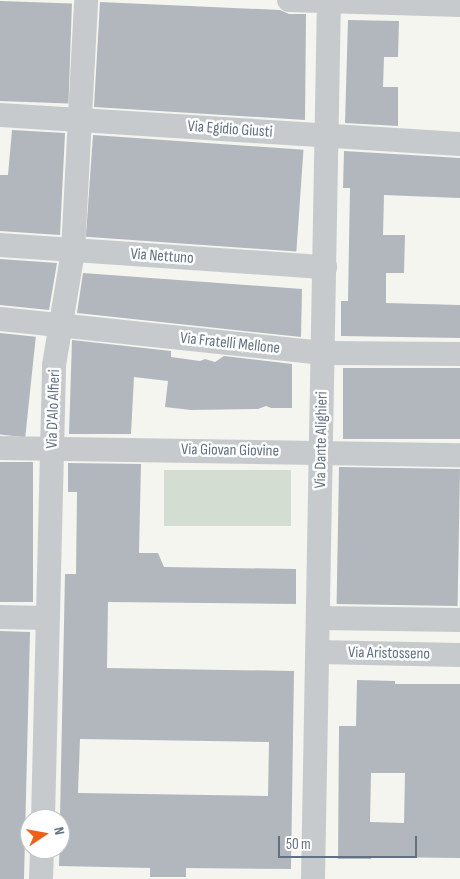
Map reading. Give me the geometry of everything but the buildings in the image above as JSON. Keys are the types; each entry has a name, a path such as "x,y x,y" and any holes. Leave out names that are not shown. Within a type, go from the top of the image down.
{"street":[{"name":"Via D'Alo Alfieri","path":"43,809 54,365 62,327 73,251 86,0"},
{"path":"289,0 460,5"},
{"name":"Via Dante Alighieri","path":"313,879 329,1"},
{"name":"Via Egidio Giusti","path":"0,115 460,144"},
{"name":"Via Nettuno","path":"0,245 325,267"},
{"name":"Via Fratelli Mellone","path":"0,319 323,354 460,354"},
{"name":"Via Giovan Giovine","path":"0,448 460,454"},
{"path":"0,617 48,618"},
{"path":"318,618 460,620"},
{"name":"Via Aristosseno","path":"318,652 460,655"},
{"path":"41,879 42,859"}],"shaded area":[{"path":"164,470 291,470 291,526 164,526"}]}
